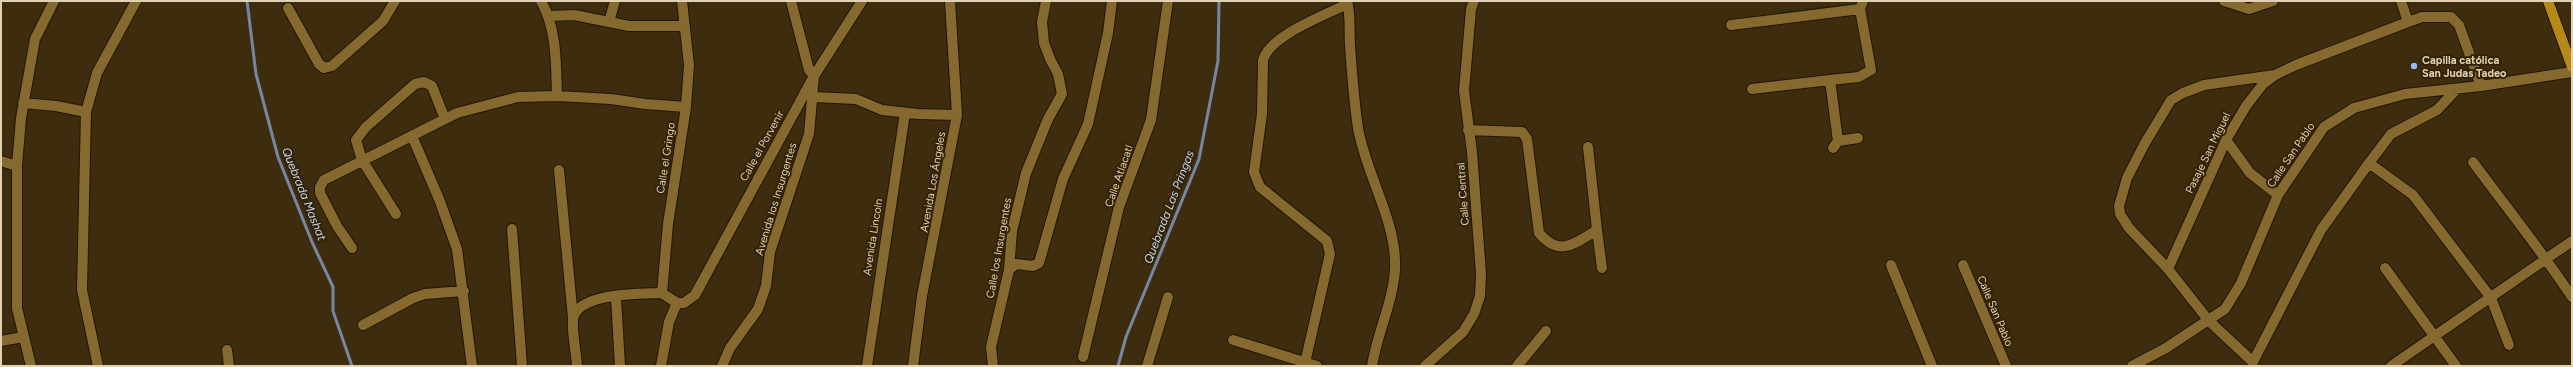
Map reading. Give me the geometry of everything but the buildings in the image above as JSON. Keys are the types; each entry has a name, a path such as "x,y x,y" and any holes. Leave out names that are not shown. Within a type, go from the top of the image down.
{"main road":[{"path":"2548,1 2572,67"}],"street":[{"path":"31,366 17,308 17,166 23,103 35,39 54,1"},
{"path":"98,366 82,290 86,112 97,73 136,1"},
{"path":"288,8 319,64 324,68 332,66 383,21 395,1"},
{"path":"541,1 549,16 553,37 557,96"},
{"path":"609,22 615,1"},
{"name":"Calle el Gringo","path":"662,293 668,224 686,107 689,65 682,1"},
{"path":"791,1 810,70 814,76"},
{"name":"Calle el Porvenir","path":"661,366 668,322 681,303 695,295 814,76 862,1"},
{"name":"Avenida Los Ángeles","path":"913,366 922,296 957,115 950,1"},
{"name":"Calle los Insurgentes","path":"993,366 991,347 1009,270 1012,231 1026,173 1048,119 1062,94 1058,74 1044,43 1042,22 1046,1"},
{"path":"1009,270 1016,264 1033,266 1039,263 1063,180 1088,124 1108,33 1112,1"},
{"name":"Calle Atlacatl","path":"1083,357 1119,207 1151,120 1168,1"},
{"name":"Calle Central","path":"1425,366 1463,332 1474,314 1480,296 1481,274 1472,152 1464,92 1474,1"},
{"path":"2224,1 2249,8 2273,1"},
{"path":"2401,1 2408,22"},
{"path":"1304,363 1330,254 1327,241 1260,187 1256,180 1254,172 1262,114 1263,60 1270,48 1291,32 1347,2 1358,128 1372,180 1387,219 1395,268 1393,291 1383,327 1375,344 1372,366"},
{"path":"1731,25 1862,5 1871,70 1859,77 1752,89"},
{"path":"549,16 574,15 609,22 648,27 685,26"},
{"name":"Pasaje San Miguel","path":"2168,269 2226,140 2246,106 2263,84 2274,75 2422,17 2451,17 2459,25 2481,86"},
{"name":"Calle San Pablo","path":"2132,366 2166,348 2225,309 2241,283 2278,194 2324,127 2354,108 2405,94 2481,86 2572,72"},
{"path":"2274,75 2204,85 2183,93 2171,100 2145,143 2127,178 2121,197 2120,214 2129,228 2168,269 2209,321 2253,362 2320,230 2369,163 2391,134 2437,110 2457,89"},
{"name":"Avenida los Insurgentes","path":"722,366 730,348 758,309 766,286 770,252 809,134 814,76"},
{"path":"1830,80 1835,144 1858,138"},
{"path":"396,214 362,160 356,140 366,127 415,84 424,82 432,86 445,119"},
{"path":"352,248 325,205 320,187 324,180 332,174 457,113 518,97 557,96 686,107"},
{"path":"813,97 856,99 882,110 957,115"},
{"path":"23,103 56,106 86,112"},
{"name":"Avenida Lincoln","path":"867,366 905,112"},
{"path":"1468,130 1522,132 1527,140 1540,233 1546,241 1564,247 1575,245 1597,230"},
{"path":"412,136 450,225 457,249 464,291 472,366"},
{"path":"2226,140 2250,173 2278,194"},
{"path":"1588,147 1602,268"},
{"path":"1,161 17,166"},
{"path":"2474,162 2510,213 2547,259 2572,297"},
{"path":"2369,163 2413,195 2491,298 2509,345"},
{"path":"559,170 577,366"},
{"path":"512,229 522,366"},
{"path":"2391,366 2436,337 2572,241"},
{"path":"1891,265 1932,366"},
{"name":"Calle San Pablo","path":"1963,265 2006,366"},
{"path":"2385,268 2456,366"},
{"path":"363,325 412,298 425,294 464,291"},
{"path":"573,318 578,309 586,302 598,298 662,293 681,303"},
{"path":"616,297 620,366"},
{"path":"1147,366 1168,297"},
{"path":"1518,366 1546,331"},
{"path":"1,341 23,337"},
{"path":"1234,340 1317,366"},
{"path":"227,350 229,366"}],"waterway":[{"name":"Quebrada Mashat","path":"247,1 256,74 278,157 312,242 333,287 333,311 352,366"},
{"name":"Quebrada Las Pringas","path":"1118,366 1126,337 1199,159 1218,61 1219,1"}],"place":[{"name":"Capilla católica San Judas Tadeo","path":"2414,66"}]}
